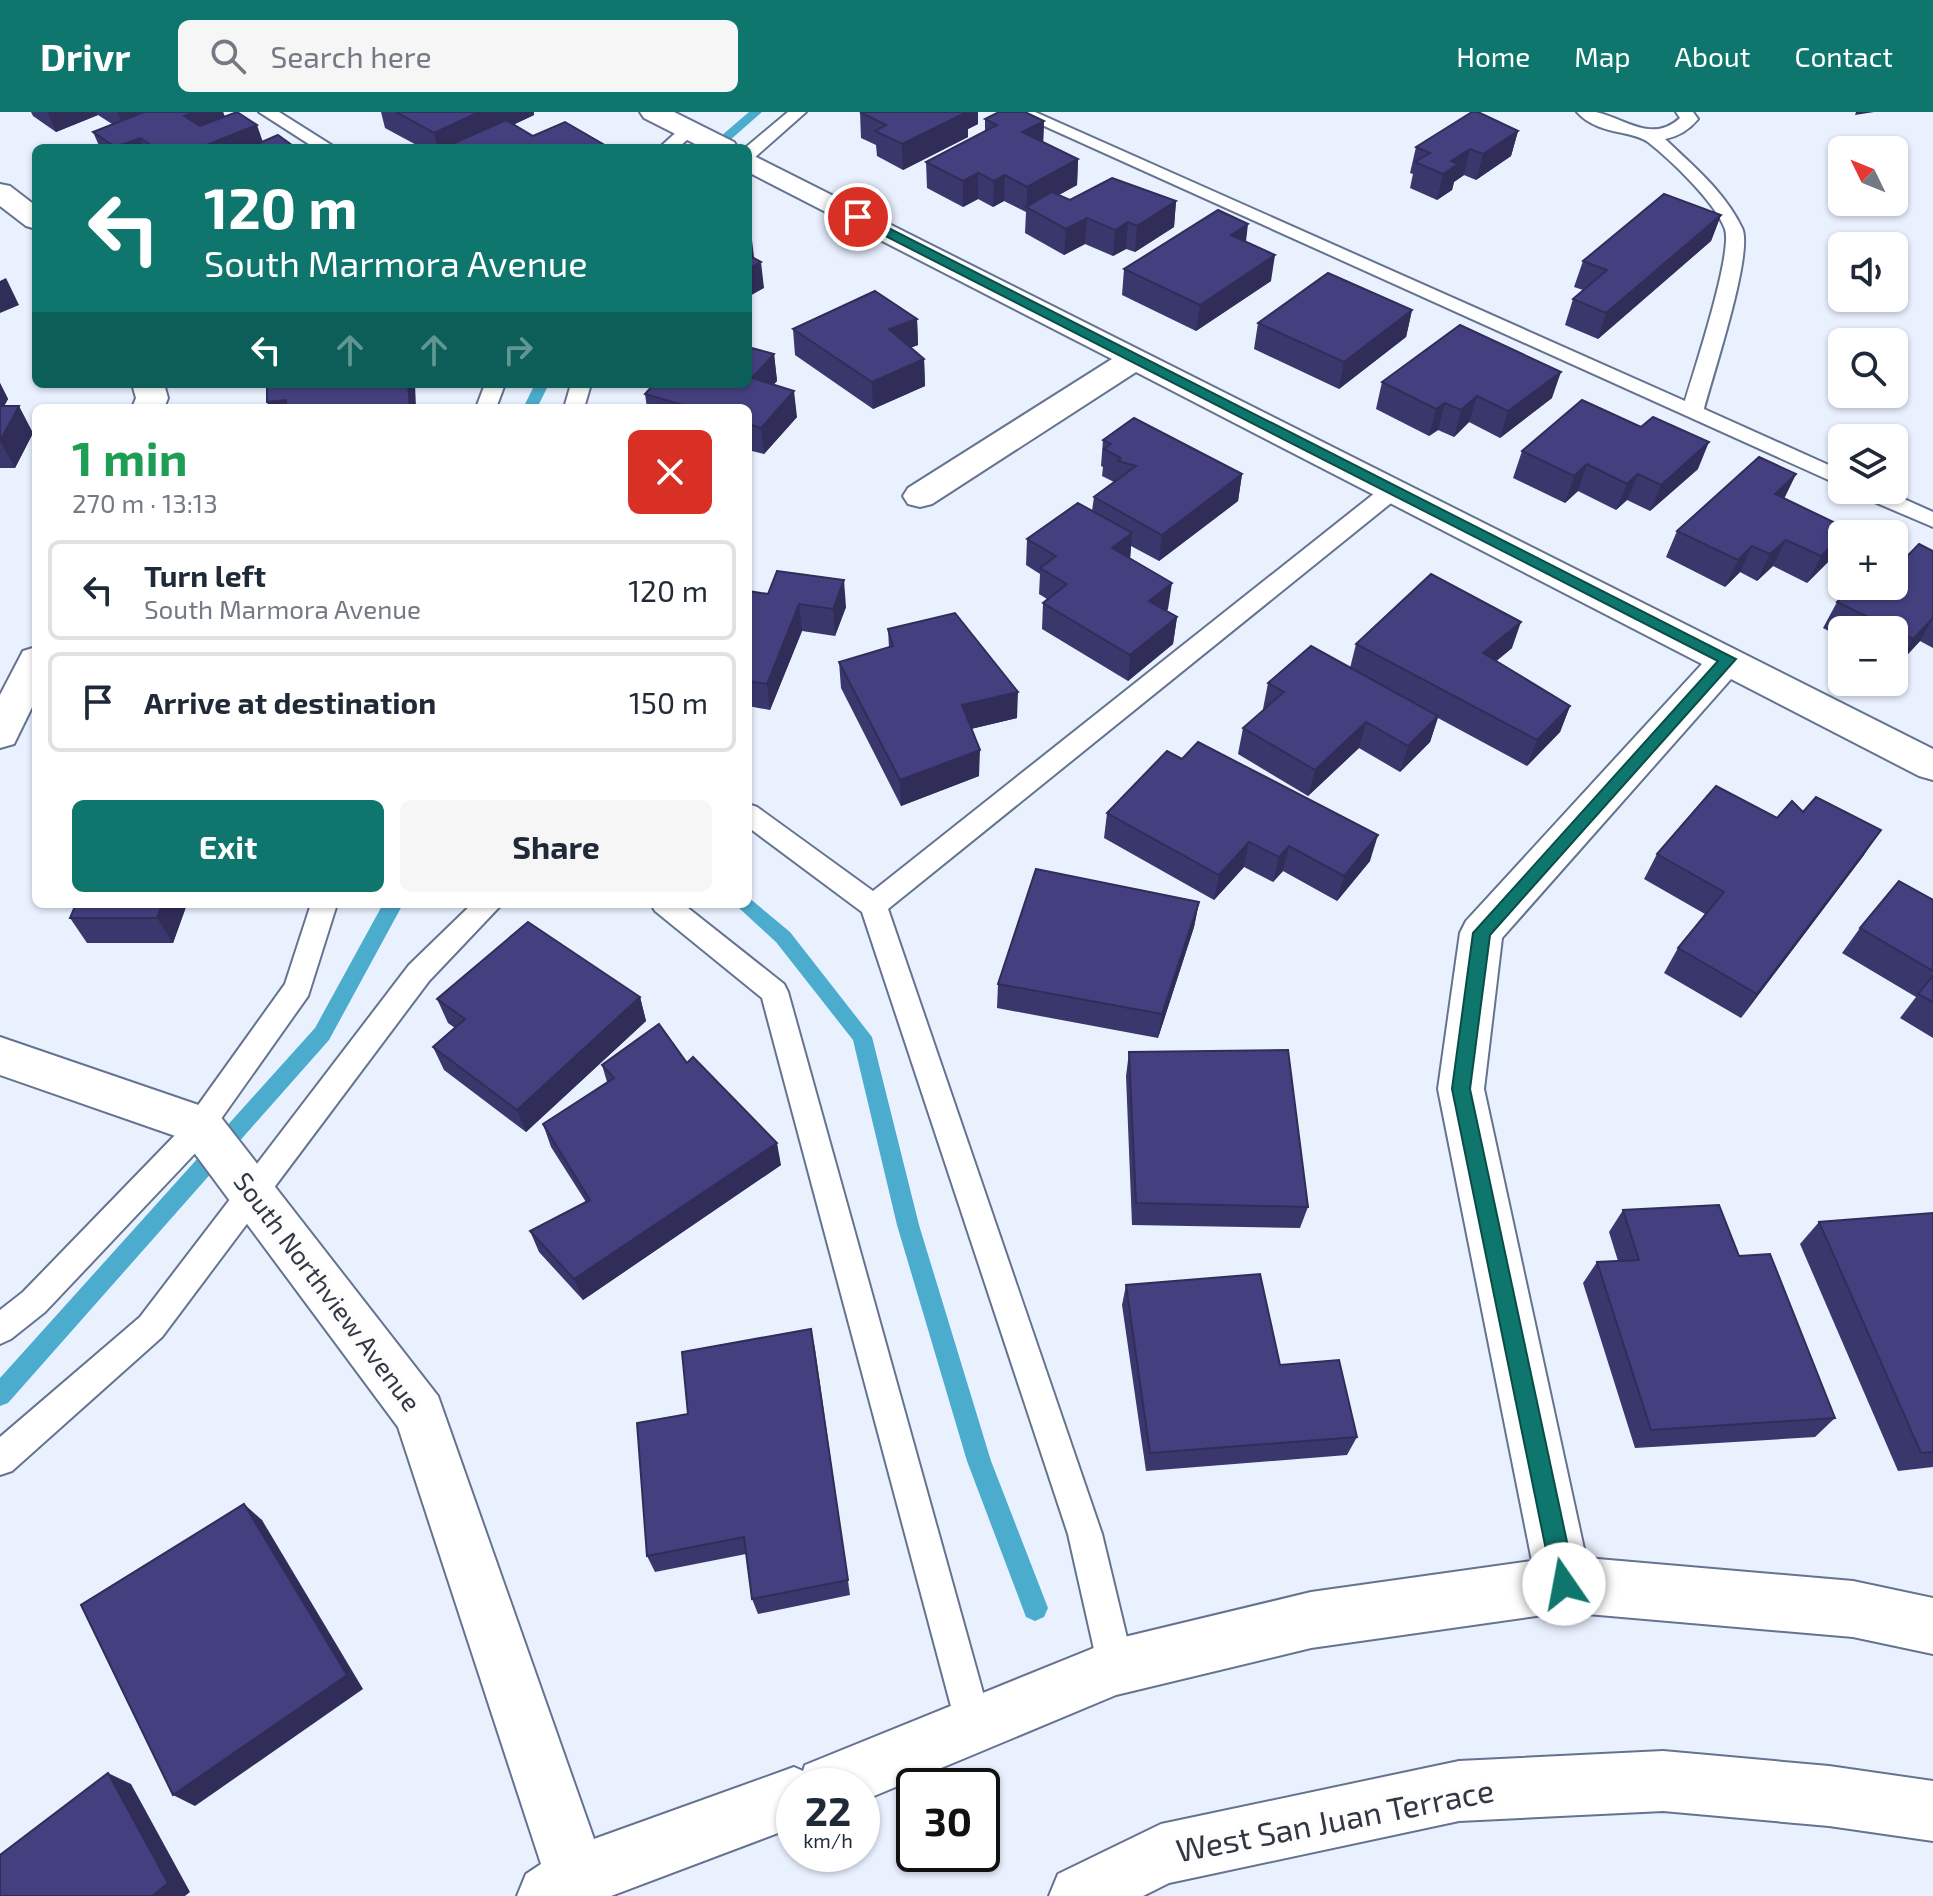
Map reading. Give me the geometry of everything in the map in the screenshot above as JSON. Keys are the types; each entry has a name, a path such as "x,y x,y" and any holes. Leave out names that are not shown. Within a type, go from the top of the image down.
{"street":[{"path":"653,112 678,139 704,144"},
{"path":"752,163 1933,766"},
{"path":"0,192 32,217"},
{"path":"920,496 1134,359"},
{"path":"0,651 32,651"},
{"path":"1564,1584 1461,1089 1481,933 1728,659"},
{"path":"0,734 32,668"},
{"path":"0,1056 200,1125"},
{"name":"South Northview Avenue","path":"200,1125 420,1414 568,1889"},
{"path":"870,1768 1116,1667 1311,1620 1564,1584 1853,1609 1933,1626"},
{"name":"West San Juan Terrace","path":"1080,1896 1133,1882 1161,1854 1459,1791 1663,1781 1829,1796 1933,1811"},
{"path":"568,1889 776,1804"}],"lane":[{"path":"267,112 320,144"},
{"path":"752,151 798,112"},
{"path":"1021,112 1828,473"},
{"path":"1585,112 1604,125 1651,135 1684,126 1689,119 1684,112"},
{"path":"1651,135 1714,197 1735,231 1730,278 1693,410"},
{"path":"873,906 1393,490"},
{"path":"1897,504 1933,520"},
{"path":"752,817 873,906 1085,1534 1116,1667"},
{"path":"0,1329 34,1302 200,1125 298,988 323,908"},
{"path":"0,1459 151,1327 419,973 485,908"},
{"path":"669,908 774,992 974,1725"}],"building":[{"path":"144,112 195,112 184,116 200,126 237,112 257,125 209,144 150,144 140,138 123,144 111,144 93,132"},
{"path":"396,112 479,112 434,133"},
{"path":"860,112 967,112 902,144 875,131 886,125"},
{"path":"999,112 1025,112 1044,121 1022,132 1078,159 1027,187 1005,175 994,181 978,173 963,181 926,162 997,125 985,119"},
{"path":"1472,112 1518,131 1483,154 1470,149 1451,161 1458,164 1443,174 1415,162 1430,153 1416,147"},
{"path":"506,120 533,136 565,122 603,144 452,144"},
{"path":"278,135 290,144 257,144"},
{"path":"1112,178 1176,201 1137,226 1128,222 1115,230 1087,218 1066,229 1026,207 1052,192 1070,200"},
{"path":"1664,194 1721,215 1606,313 1573,299 1607,270 1583,261"},
{"path":"1218,210 1248,224 1231,235 1275,255 1200,305 1124,269"},
{"path":"752,257 761,262 752,267"},
{"path":"1328,273 1412,310 1344,362 1258,323"},
{"path":"875,291 917,319 889,329 924,359 872,382 793,329"},
{"path":"1460,325 1561,372 1508,411 1477,396 1461,410 1445,403 1436,409 1382,382"},
{"path":"752,348 774,354 752,378"},
{"path":"752,378 794,391 761,428 752,425 752,404 679,404 645,394 650,388 752,388"},
{"path":"267,388 408,388 410,404 286,404 286,400 267,402"},
{"path":"1582,400 1641,427 1653,417 1709,442 1661,485 1638,474 1627,484 1587,464 1574,476 1522,451"},
{"path":"0,406 19,406 0,441"},
{"path":"1134,418 1242,474 1162,535 1094,497 1136,466 1118,461 1121,458 1104,449 1111,444 1103,440"},
{"path":"1759,457 1796,474 1775,494 1829,520 1828,549 1821,556 1786,540 1770,554 1752,546 1738,560 1677,531"},
{"path":"1078,503 1132,533 1112,548 1172,583 1149,601 1177,617 1130,655 1043,603 1067,584 1040,568 1056,556 1027,539"},
{"path":"1919,544 1933,551 1933,618 1913,639 1908,637 1908,616 1866,616 1837,602 1908,600 1908,555"},
{"path":"777,571 844,580 833,609 799,604 767,684 752,682 752,592 768,594"},
{"path":"1431,574 1521,622 1483,653 1570,706 1537,740 1356,644"},
{"path":"955,613 1018,692 962,705 980,750 900,780 839,662 893,646 888,629"},
{"path":"1311,646 1438,716 1408,746 1366,722 1315,770 1243,728 1284,692 1268,683"},
{"path":"1198,742 1378,835 1344,876 1289,846 1279,857 1249,842 1219,875 1107,813 1167,751 1182,759"},
{"path":"1716,786 1777,818 1792,801 1803,812 1816,797 1881,830 1757,994 1678,948 1724,892 1657,854"},
{"path":"1036,869 1199,902 1162,1014 998,984"},
{"path":"1899,881 1933,900 1933,971 1860,928"},
{"path":"74,908 161,908 157,918 70,918"},
{"path":"528,922 640,997 517,1110 433,1047 465,1019 437,999"},
{"path":"1933,976 1933,1002 1918,994"},
{"path":"659,1024 687,1063 693,1057 777,1143 574,1279 530,1231 590,1200 543,1124 614,1078 602,1065"},
{"path":"1288,1050 1308,1207 1136,1203 1129,1052"},
{"path":"1719,1205 1739,1256 1770,1254 1835,1418 1651,1430 1597,1262 1639,1260 1623,1210"},
{"path":"1933,1213 1933,1452 1921,1453 1819,1222"},
{"path":"1260,1274 1280,1365 1339,1360 1357,1437 1150,1453 1126,1285"},
{"path":"811,1329 848,1580 752,1599 744,1537 647,1556 637,1423 688,1414 682,1352"},
{"path":"244,1504 347,1675 173,1795 81,1605"},
{"path":"108,1773 168,1883 152,1896 0,1896 0,1855"}],"waterway":[{"path":"718,144 756,112"},
{"path":"532,404 540,388"},
{"path":"0,1395 322,1034 391,908"},
{"path":"751,908 783,937 862,1037 908,1225 979,1461 1035,1608"}],"route":[{"path":"858,217 1728,659 1481,933 1461,1089 1564,1584"}]}
